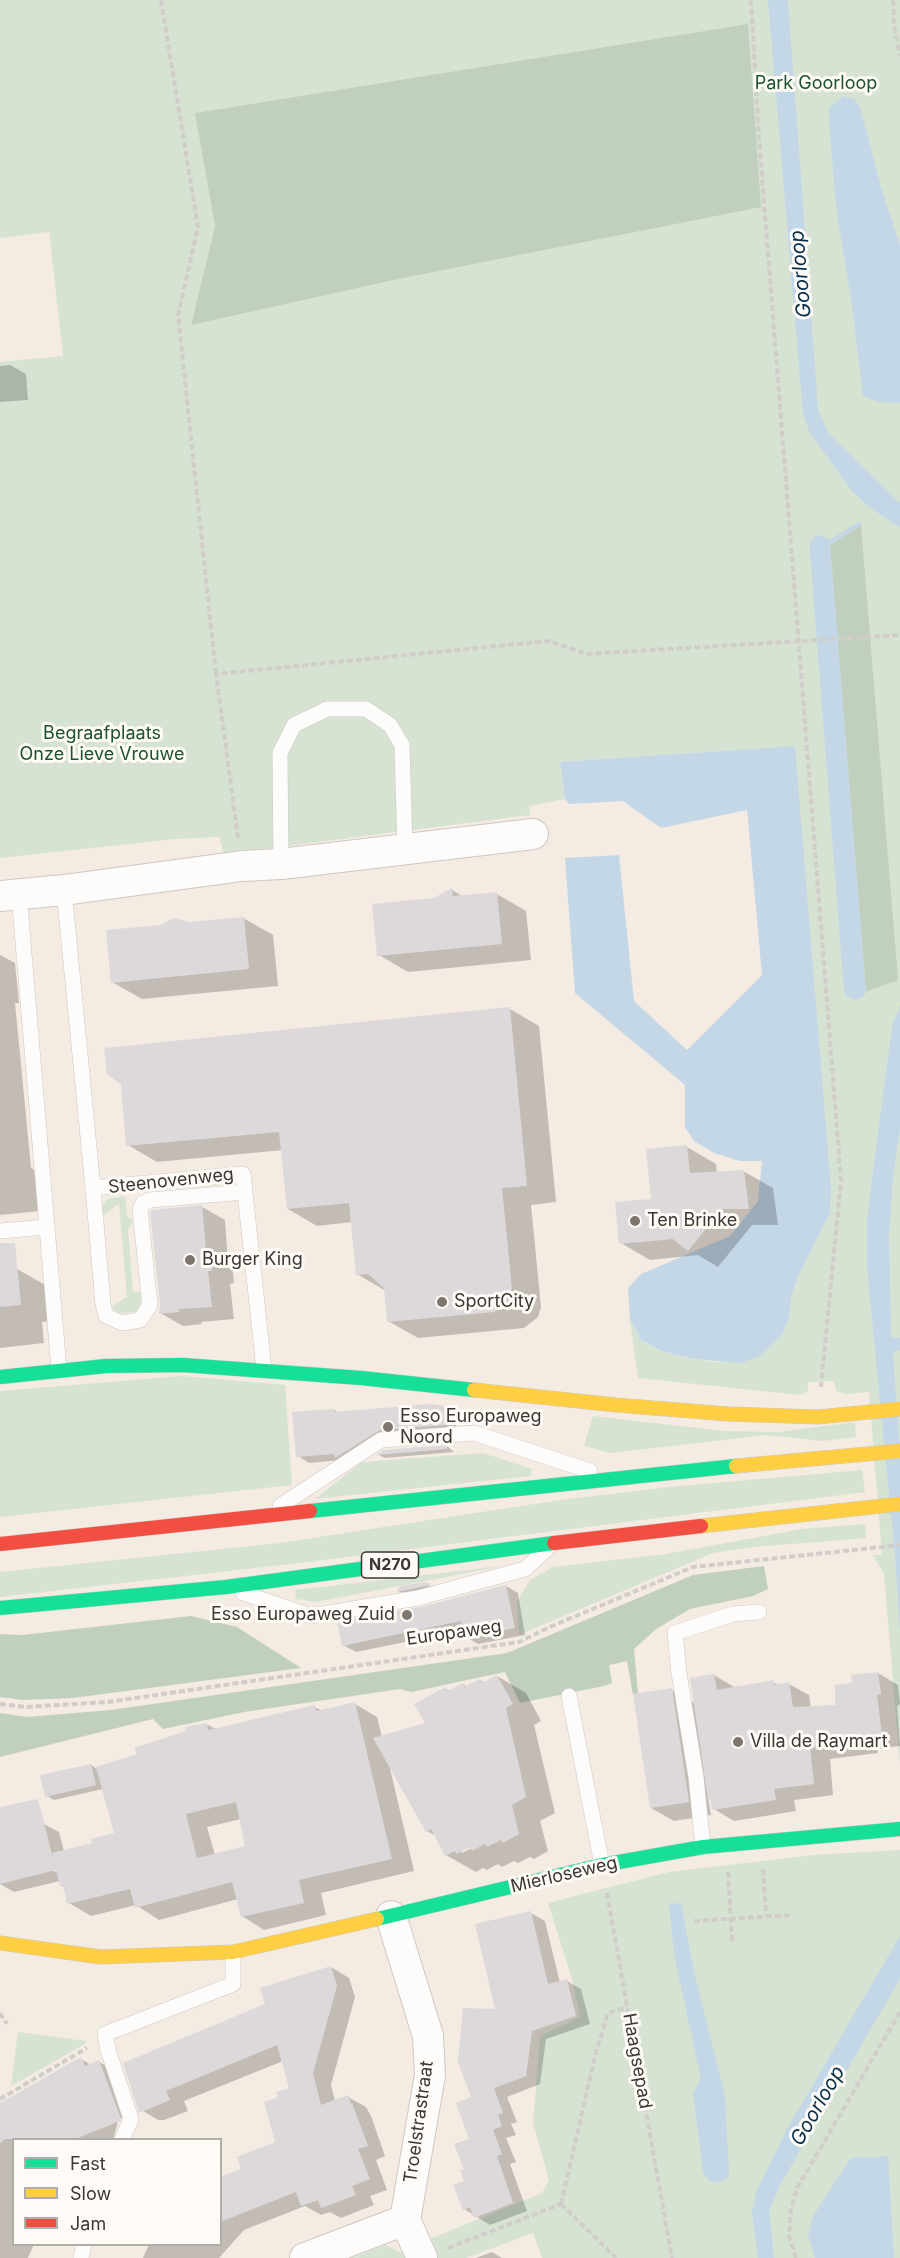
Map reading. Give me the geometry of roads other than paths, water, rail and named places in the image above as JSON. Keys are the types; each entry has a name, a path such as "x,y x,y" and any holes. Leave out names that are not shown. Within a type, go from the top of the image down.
{"street":[{"path":"9,895 532,834"},
{"path":"0,1377 145,1364 264,1369 616,1405 728,1414 818,1417 900,1409"},
{"path":"0,1544 610,1478 900,1450"},
{"name":"N270","path":"0,1608 226,1587 554,1543 900,1504"},
{"name":"Mierloseweg","path":"7,1948 101,1957 233,1952 602,1865 703,1847 900,1829"},
{"name":"Troelstrastraat","path":"391,1916 428,2036 430,2075 405,2220"},
{"path":"305,2258 405,2220 433,2254"}],"lane":[{"path":"281,864 280,753 294,725 327,709 366,709 390,725 402,745 405,850"},
{"name":"Steenovenweg","path":"64,890 93,1188 243,1173 264,1369"},
{"path":"9,895 46,1227 59,1371"},
{"path":"93,1188 106,1316 122,1323 140,1320 150,1305 140,1210 143,1203 150,1200 245,1192"},
{"path":"0,1231 46,1227"},
{"path":"267,1515 381,1440 474,1433 610,1478"},
{"path":"226,1587 311,1616 418,1598 525,1569 554,1543"},
{"path":"703,1847 696,1777 678,1673 675,1633 733,1614 759,1612"},
{"path":"569,1696 602,1865"},
{"path":"122,2138 131,2119 108,2050 105,2034 233,1984 233,1952"}],"water":[{"name":"Goorloop","path":"768,0 788,0 818,409 828,433 900,503 900,528 868,506 851,490 810,433 803,414"},
{"path":"844,96 854,99 860,107 881,187 900,245 900,403 879,402 863,396 853,312 836,207 829,122 829,108"},
{"path":"860,521 861,525 830,545 866,992 863,997 855,1000 846,996 844,992 810,542 814,537 820,535 830,540"},
{"path":"795,746 831,1189 830,1213 798,1277 792,1293 788,1320 781,1336 762,1355 741,1363 694,1359 665,1352 642,1341 630,1319 628,1288 641,1274 730,1236 758,1201 762,1161 740,1161 714,1153 694,1141 685,1127 685,1085 575,993 565,858 619,855 634,1001 687,1050 762,975 747,810 661,828 623,801 569,804 565,799 560,762"},
{"path":"900,1005 900,1128 893,1176 889,1236 891,1337 900,1338 900,1350 893,1353 900,1450 900,1632 895,1555 867,1268 867,1218 892,1027"},
{"path":"681,1903 695,1976 725,2095 729,2175 725,2180 717,2182 709,2181 703,2172 693,2093 701,2079 674,1954 669,1904"},
{"name":"Goorloop","path":"900,1936 900,1979 780,2185 769,2211 774,2258 758,2258 752,2211 757,2190 787,2129"},
{"path":"888,2156 894,2258 815,2258 808,2235 813,2216 851,2158"}],"place":[{"name":"Ten Brinke","path":"635,1221"},
{"name":"Burger King","path":"190,1260"},
{"name":"SportCity","path":"442,1302"},
{"name":"Esso Europaweg Noord","path":"388,1427"},
{"name":"Esso Europaweg Zuid","path":"407,1615"},
{"name":"Villa de Raymart","path":"738,1742"}],"park label":[{"name":"Park Goorloop","path":"816,84"},
{"name":"Begraafplaats Onze Lieve Vrouwe","path":"102,744"}]}
